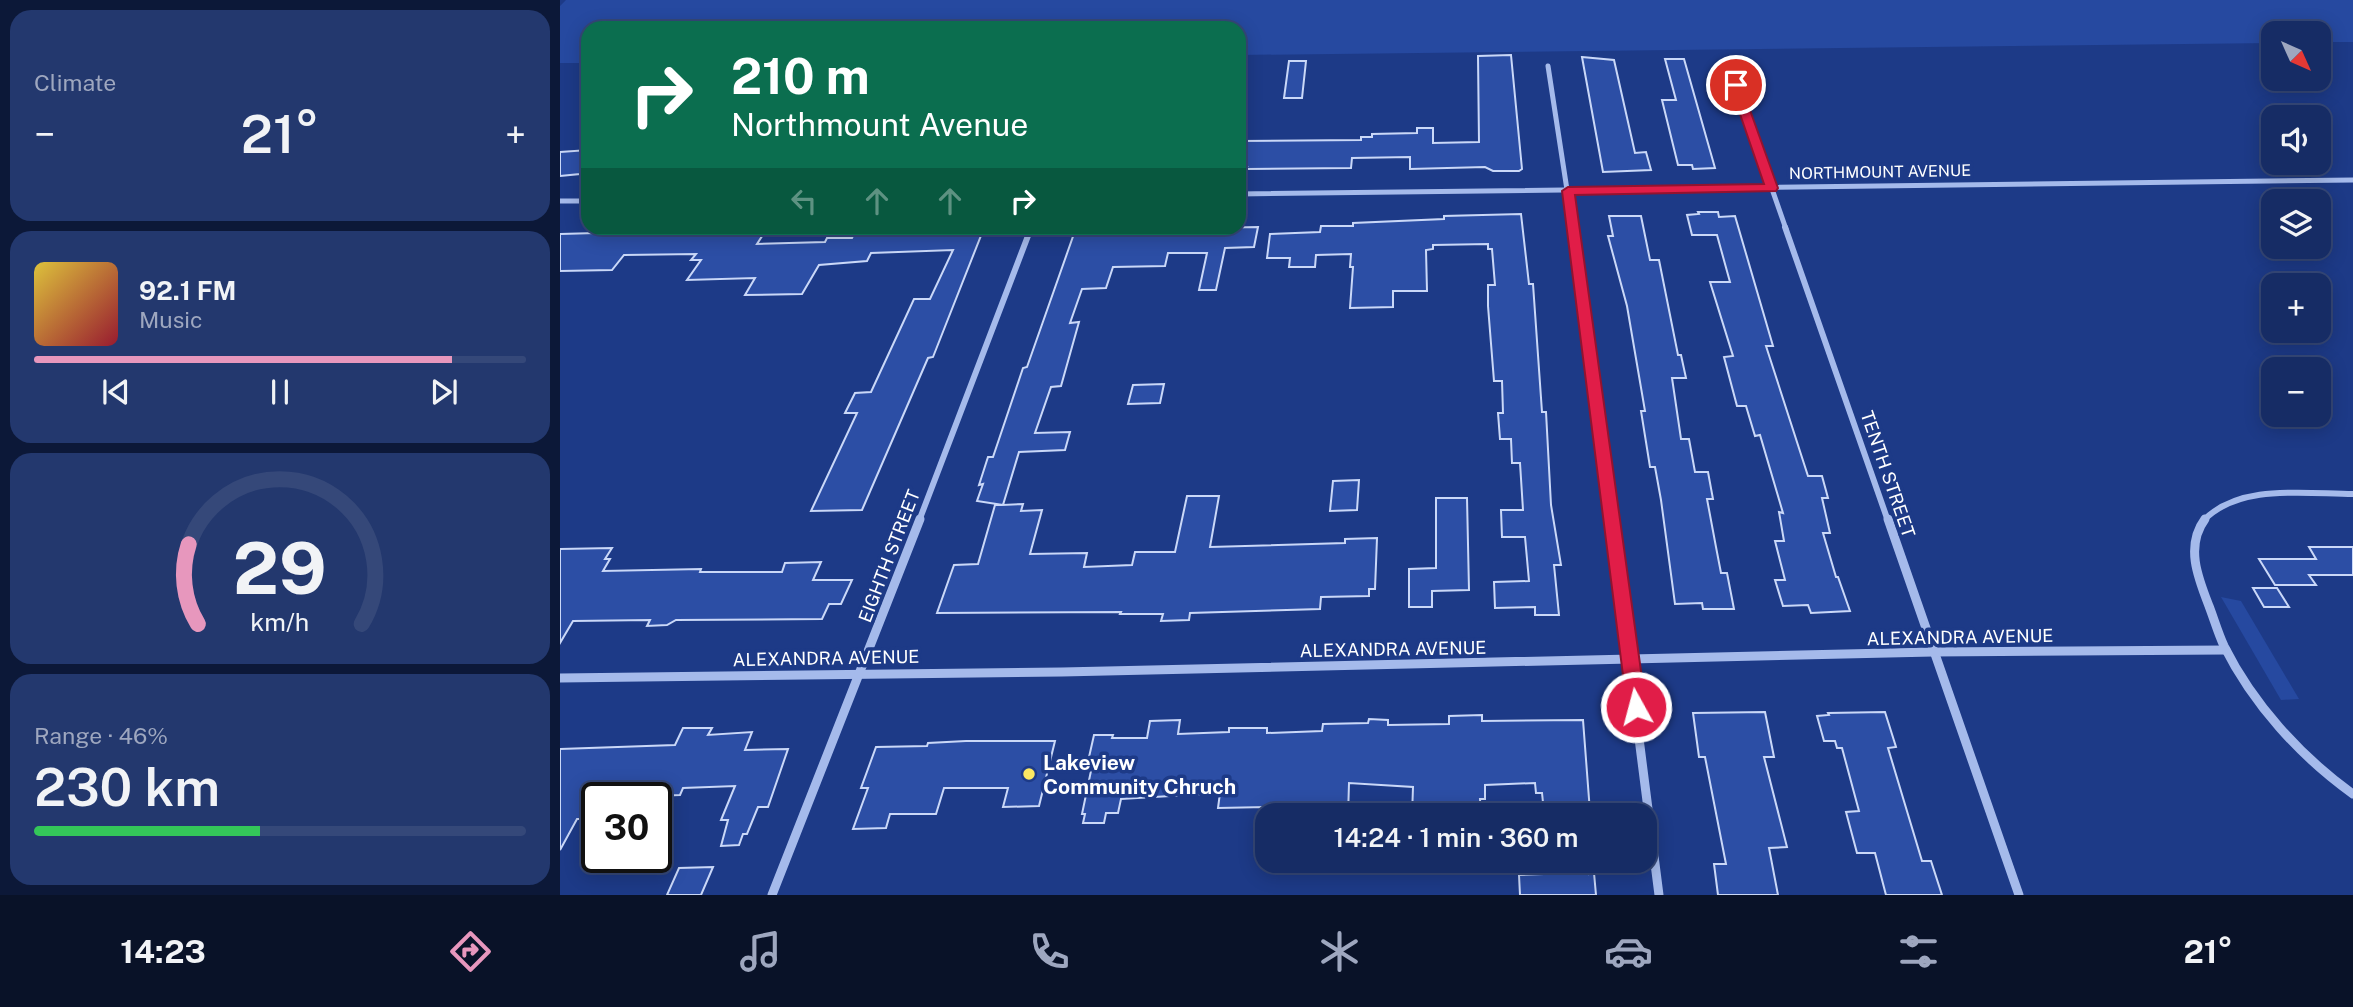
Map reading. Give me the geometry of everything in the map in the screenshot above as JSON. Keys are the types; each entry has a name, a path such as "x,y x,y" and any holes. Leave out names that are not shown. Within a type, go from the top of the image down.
{"street":[{"name":"TENTH STREET","path":"1728,63 2019,895"},
{"path":"1548,66 1568,191 1631,659 1659,895"},
{"name":"NORTHMOUNT AVENUE","path":"1246,194 2353,180"},
{"path":"560,201 581,201"},
{"name":"EIGHTH STREET","path":"772,895 861,673 1028,235"},
{"path":"2353,494 2278,496 2229,503 2212,512 2199,528 2194,550 2194,567 2226,650 2270,714 2300,749 2338,785 2353,794"},
{"name":"ALEXANDRA AVENUE","path":"560,678 1062,672 1933,652 2226,650"}],"shaded area":[{"path":"566,0 2353,0 2353,42 2331,42 2331,21 2261,21 2261,43 1246,55 1246,21 581,21 581,63 560,63 560,6"},
{"path":"2221,597 2241,601 2299,699 2281,700"}],"building":[{"path":"1511,55 1522,169 1519,171 1493,171 1485,167 1410,169 1410,157 1352,158 1351,168 1246,169 1246,141 1361,140 1361,137 1372,137 1372,134 1417,133 1417,128 1433,128 1433,143 1479,142 1478,56"},
{"path":"1582,57 1614,60 1635,153 1646,152 1651,170 1603,172"},
{"path":"1665,59 1684,59 1715,168 1693,169 1692,165 1678,165 1662,100 1676,100"},
{"path":"1289,61 1306,61 1302,98 1284,98"},
{"path":"581,150 580,174 560,176 560,152"},
{"path":"1698,212 1718,212 1719,217 1735,216 1773,346 1766,346 1808,476 1822,476 1828,498 1822,498 1830,533 1823,533 1836,577 1850,611 1811,613 1808,605 1783,606 1775,580 1785,580 1775,541 1784,541 1779,512 1783,513 1760,435 1755,436 1746,406 1737,406 1724,357 1733,356 1710,282 1730,282 1717,235 1692,235 1687,215 1699,214"},
{"path":"1521,214 1529,284 1533,284 1542,412 1546,412 1551,505 1561,565 1554,565 1559,615 1535,615 1535,607 1495,608 1494,582 1529,581 1525,537 1502,537 1501,510 1523,510 1520,463 1512,463 1511,439 1500,439 1498,413 1503,413 1502,381 1494,381 1488,285 1495,285 1492,249 1488,249 1488,244 1433,245 1433,249 1426,250 1427,291 1393,291 1393,307 1350,308 1353,267 1350,267 1351,254 1316,255 1315,267 1289,267 1290,258 1267,258 1270,234 1320,232 1321,226 1353,226 1353,223 1444,219 1444,216"},
{"path":"1609,216 1641,216 1650,260 1659,260 1678,355 1681,355 1686,378 1672,378 1681,439 1689,439 1695,472 1708,472 1713,499 1707,499 1716,547 1721,573 1727,573 1734,609 1703,609 1702,603 1675,604 1655,467 1650,467 1641,411 1645,411 1627,306 1608,236 1613,236"},
{"path":"1246,227 1258,227 1254,247 1225,248 1216,290 1199,290 1207,253 1168,253 1165,266 1113,267 1106,288 1082,289 1070,323 1079,322 1061,386 1051,387 1035,433 1070,432 1065,450 1019,452 1003,505 977,501 988,457 993,457 1023,368 1027,367 1074,235 1246,235"},
{"path":"560,234 763,235 757,244 825,242 827,238 852,238 853,235 981,235 933,357 928,358 862,510 811,511 857,413 845,413 855,393 871,392 914,299 930,299 953,250 871,253 867,261 819,265 802,294 745,295 755,278 687,280 701,260 691,260 696,254 624,255 612,270 560,271"},
{"path":"1164,384 1160,403 1128,404 1133,385"},
{"path":"1359,480 1357,510 1330,511 1333,481"},
{"path":"1187,496 1219,496 1210,547 1345,543 1345,539 1377,538 1375,589 1369,589 1369,596 1321,597 1320,609 1190,613 1189,620 1161,621 1163,614 1120,614 1121,612 937,613 954,565 978,564 995,505 1023,504 1021,511 1042,510 1030,554 1087,553 1084,567 1132,565 1135,552 1175,552"},
{"path":"1436,498 1467,498 1469,590 1432,591 1432,607 1409,607 1409,569 1436,568"},
{"path":"2309,547 2353,547 2353,575 2309,575 2316,585 2275,585 2259,559 2316,559"},
{"path":"612,548 605,559 610,559 603,571 701,569 700,572 782,572 785,563 821,562 813,580 852,580 841,604 829,604 822,619 676,620 667,625 647,626 650,620 573,621 560,643 560,549"},
{"path":"2253,588 2277,588 2289,607 2264,607"},
{"path":"1765,712 1774,757 1764,757 1787,847 1769,848 1778,895 1718,895 1714,864 1726,864 1705,757 1699,757 1693,713"},
{"path":"1885,712 1896,747 1888,748 1922,861 1931,861 1942,895 1886,895 1875,853 1857,853 1846,812 1859,811 1842,748 1837,748 1835,741 1824,741 1817,716 1829,715 1828,713"},
{"path":"1482,715 1482,721 1583,720 1589,803 1543,803 1542,793 1536,793 1535,783 1485,785 1485,799 1480,799 1480,803 1412,803 1413,787 1349,783 1348,803 1255,803 1255,807 1218,808 1220,793 1121,799 1118,813 1106,813 1104,823 1083,823 1085,814 1082,814 1092,766 1087,766 1094,735 1147,738 1150,721 1180,720 1178,734 1229,732 1229,728 1267,728 1267,733 1322,731 1323,724 1368,723 1369,719 1388,720 1388,725 1449,724 1449,716"},
{"path":"683,728 712,728 708,735 752,732 745,750 788,749 768,807 758,807 747,834 743,834 739,845 721,846 728,820 721,820 735,786 683,788 680,795 672,795 672,782 581,782 581,819 577,819 560,850 560,749 675,745"},
{"path":"1055,741 1039,806 1003,807 1008,788 944,788 936,814 890,814 886,828 853,829 868,788 861,788 876,747 927,746 928,743"},
{"path":"713,867 701,895 667,895 679,868"},
{"path":"1594,873 1596,895 1520,895 1519,875"}],"place":[{"name":"Lakeview Community Chruch","path":"1029,774"}],"route":[{"path":"1636,707 1568,191 1772,188 1736,85"}]}
